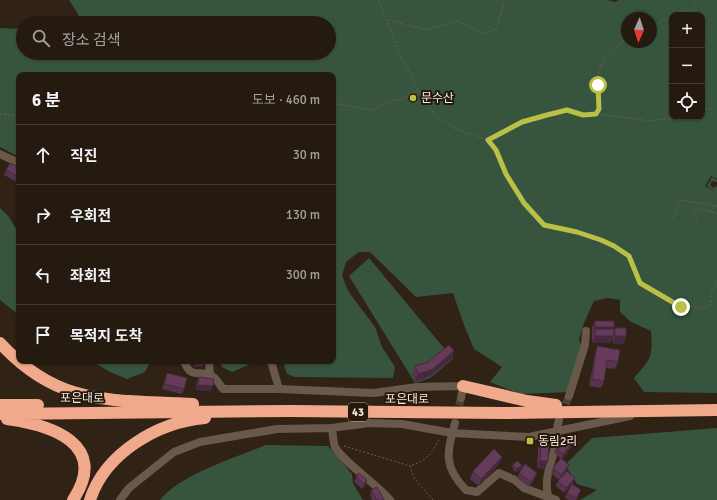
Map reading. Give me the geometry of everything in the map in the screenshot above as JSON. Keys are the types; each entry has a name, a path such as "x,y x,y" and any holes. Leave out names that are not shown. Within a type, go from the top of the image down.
{"highway":[{"path":"0,343 16,358"},
{"path":"23,364 36,376 51,384 72,392 97,398 194,404"},
{"path":"463,386 527,401 556,405"},
{"name":"포은대로","path":"0,405 556,405 717,403"},
{"name":"포은대로","path":"0,414 290,411 503,413 717,410"},
{"path":"90,500 103,474 117,459 153,432 192,420 290,411"},
{"path":"0,419 44,426 57,431 75,444 81,454 84,475 81,486 73,500"}],"street":[{"path":"0,154 16,162"},
{"path":"569,396 585,345 586,331"},
{"path":"185,364 187,370 195,374 210,375 223,389 279,389 374,393 417,387 463,386 460,398"},
{"path":"209,364 210,375"},
{"path":"272,364 279,389"},
{"path":"120,500 129,488 174,452 200,442 277,429 332,428 369,423 402,424 452,433 529,436 555,432 598,421 655,411"},
{"path":"548,496 545,483 555,446 555,432 559,420"},
{"path":"455,423 448,460 454,478 466,490 477,492 499,473 515,480 524,488 556,500"},
{"path":"332,428 335,447 348,461 380,488 390,500"}],"path":[{"path":"379,0 388,20 399,53 424,101 438,117 456,129 488,140 496,150 506,174 524,203 544,225 577,232 614,246 629,256 640,283 681,307 698,306 704,309 710,305 711,293 717,283"},
{"path":"388,20 426,30 457,20 485,34 496,29 505,0"},
{"path":"684,12 690,10 700,0"},
{"path":"657,23 669,17"},
{"path":"596,114 599,109 598,85 600,66 607,55 621,44"},
{"path":"336,104 371,110 394,100 402,99 418,90"},
{"path":"705,109 717,106"},
{"path":"488,140 522,122 567,110 583,115 596,114 651,121 669,119"},
{"path":"0,114 16,116"},
{"path":"673,219 680,200 717,206"},
{"path":"711,212 714,206"},
{"path":"697,219 693,211 702,209 717,214"},
{"path":"334,440 348,449 410,466 425,461 434,450 442,431"},
{"path":"410,466 414,478 432,500"}],"green space":[{"path":"69,0 607,0 615,2 619,0 717,0 717,179 711,176 705,186 715,192 707,186 712,177 717,180 717,182 712,181 710,185 713,188 717,186 717,393 644,392 634,378 650,357 652,347 651,331 631,322 620,312 620,300 608,298 594,301 584,323 579,339 584,354 571,392 520,394 490,382 502,367 474,349 453,293 416,297 370,252 359,252 346,262 342,275 348,291 375,327 382,347 395,367 393,378 295,377 287,374 284,364 336,364 336,72 16,72 16,155 0,147 0,28 16,29 16,60 336,60 336,16 78,16"},
{"path":"0,208 9,217 16,229 16,313 0,300"},
{"path":"369,258 453,359 430,378 415,383 349,276"},
{"path":"97,364 149,364 145,372 127,379 110,372"},
{"path":"221,364 250,364 232,372 222,367"},
{"path":"717,428 717,500 580,500 597,490 577,484 565,465 592,438"},
{"path":"266,445 328,446 352,474 353,483 363,500 160,500 169,491 194,475 224,461"}],"building":[{"path":"10,163 16,166 16,175 6,170"},
{"path":"595,321 614,321 614,327 595,327"},
{"path":"615,328 626,328 626,336 615,336"},
{"path":"595,329 614,329 614,336 595,336"},
{"path":"449,345 454,351 433,369 418,374 415,366 428,362"},
{"path":"597,346 620,350 618,362 607,360 604,381 592,379"},
{"path":"167,373 187,378 184,389 164,384"},
{"path":"199,377 214,379 213,386 198,385"},
{"path":"564,437 572,444 563,454 556,447"},
{"path":"541,440 549,441 548,461 540,461"},
{"path":"494,449 502,457 481,479 473,471"},
{"path":"561,458 569,465 561,475 553,468"},
{"path":"518,461 522,466 516,469 513,464"},
{"path":"525,464 537,473 531,482 519,473"},
{"path":"567,471 575,478 566,488 558,481"},
{"path":"359,473 367,480 364,484 356,477"},
{"path":"572,484 581,490 576,498 567,493"},
{"path":"377,487 384,500 377,500 371,490"}],"tunnel":[{"path":"561,415 569,396"},
{"path":"456,417 461,398"}],"place":[{"name":"문수산","path":"413,98"},
{"name":"동림2리","path":"530,441"}],"route":[{"path":"598,85 599,109 596,114 583,115 567,110 522,122 488,140 496,150 506,174 516,191 524,203 544,225 560,230 577,232 614,246 629,256 640,283 681,307"}]}
